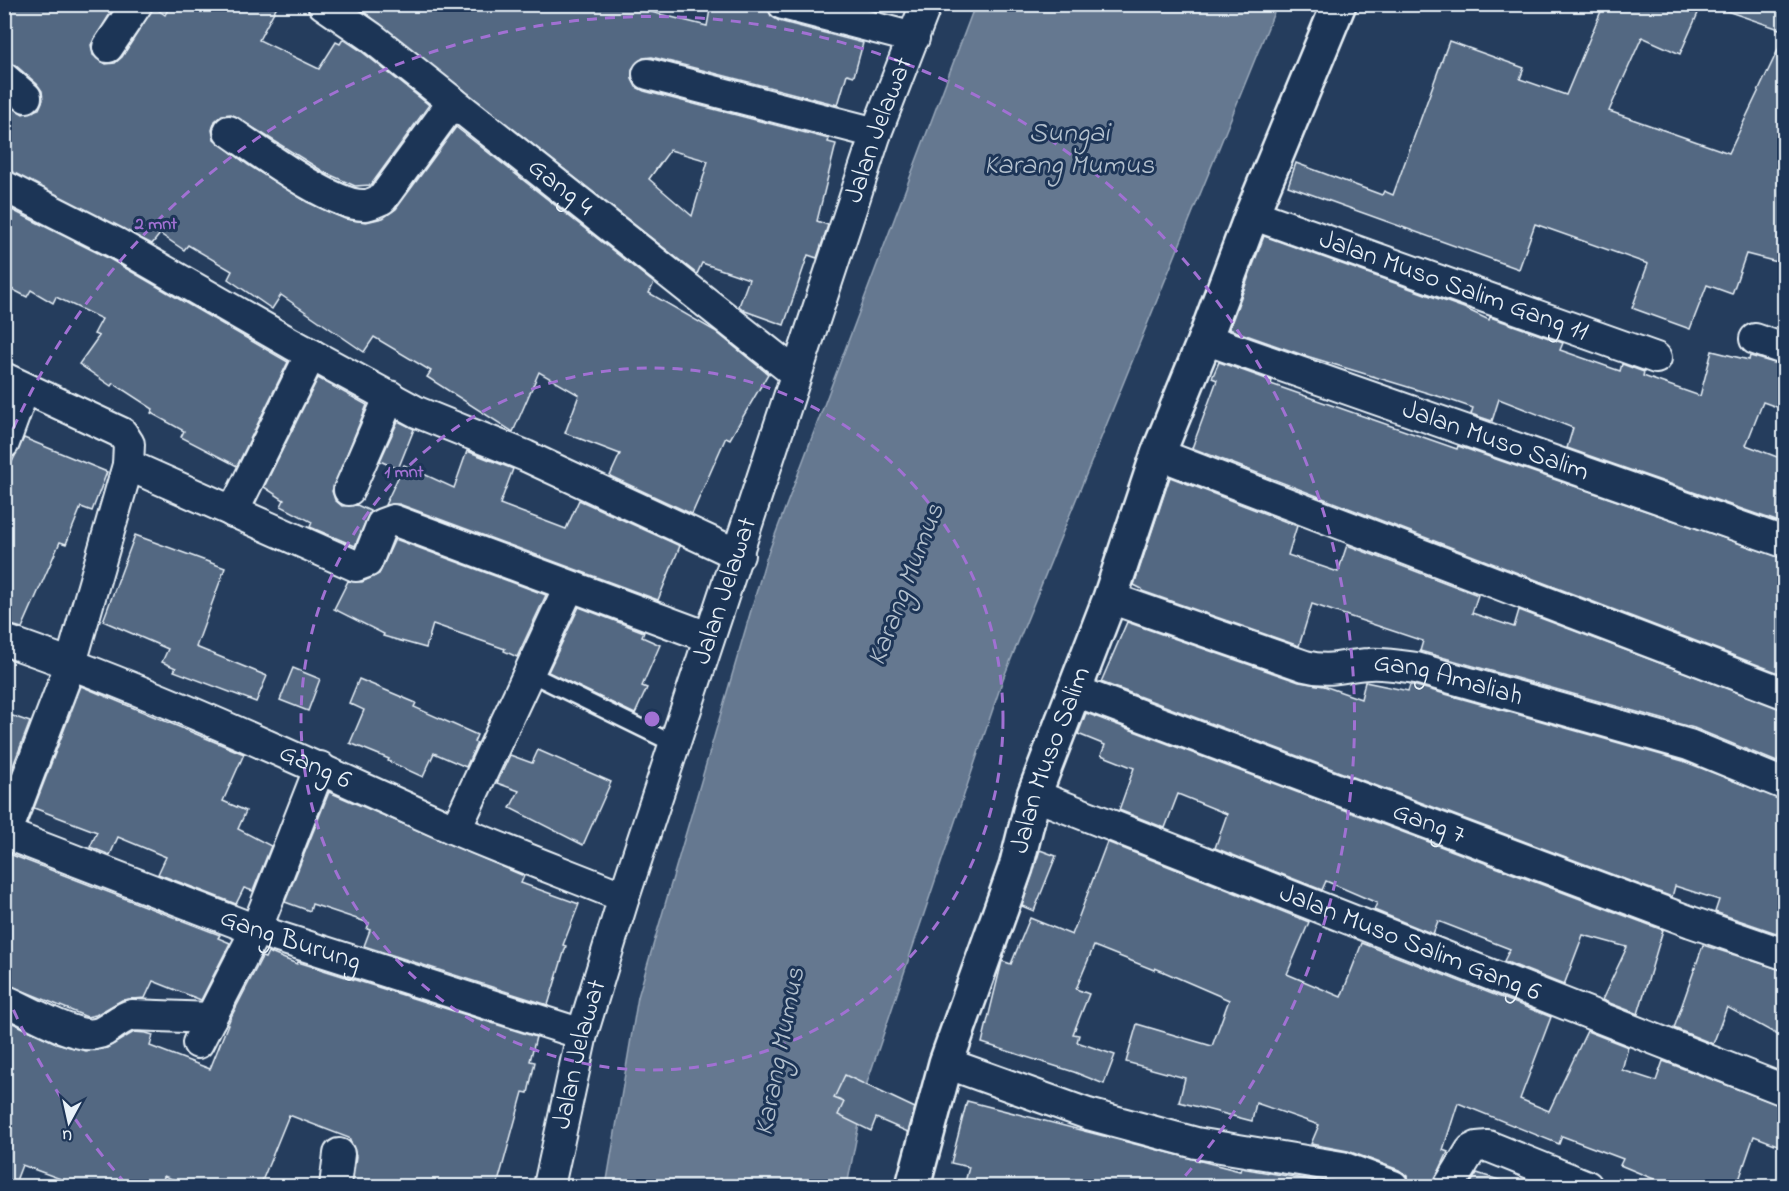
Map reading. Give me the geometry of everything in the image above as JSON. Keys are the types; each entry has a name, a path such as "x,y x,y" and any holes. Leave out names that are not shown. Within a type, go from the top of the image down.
{"street":[{"path":"108,47 137,4"},
{"name":"Gang 4","path":"322,4 354,13 453,102 795,373"},
{"path":"783,4 914,38"},
{"name":"Jalan Jelawat","path":"549,1186 582,1034 624,897 708,637 739,555 795,373 876,133 926,4"},
{"name":"Jalan Muso Salim","path":"913,1186 946,1063 1016,867 1034,795 1110,598 1158,454 1205,339 1252,214 1339,4"},
{"path":"648,74 876,133"},
{"path":"229,131 297,176 346,202 366,205 382,199 453,102"},
{"path":"4,186 116,243 417,412 526,456 739,555"},
{"name":"Jalan Muso Salim Gang 11","path":"1252,214 1656,358"},
{"name":"Jalan Muso Salim","path":"1205,339 1785,542"},
{"path":"1755,339 1785,349"},
{"path":"233,512 311,354"},
{"path":"4,443 14,383 122,433 129,444 128,465 71,663 5,834"},
{"path":"349,490 390,396"},
{"path":"1158,454 1785,693"},
{"path":"128,465 356,566 367,562 382,524 393,520 568,587 708,637"},
{"path":"456,830 568,587"},
{"name":"Gang Amaliah","path":"1110,598 1305,666 1334,670 1367,664 1389,664 1416,668 1689,745 1785,784"},
{"name":"Gang 6","path":"4,640 71,663 320,767 456,830 624,897"},
{"name":"Gang 7","path":"1073,690 1680,918 1785,954"},
{"path":"4,1000 80,1034 100,1033 119,1019 132,1015 205,1031 256,930 320,767"},
{"name":"Jalan Muso Salim Gang 6","path":"1034,795 1785,1090"},
{"name":"Gang Burung","path":"5,834 256,930 582,1034"},
{"path":"946,1063 1089,1114 1196,1143 1342,1167 1393,1186"},
{"path":"1449,1186 1466,1155 1477,1147 1493,1147 1587,1186"},
{"path":"334,1186 339,1154"}],"lane":[{"path":"529,673 674,744"}],"water":[{"name":"Sungai Karang Mumus","path":"975,5 1277,5 1003,679 867,1083 847,1186 606,1186 638,997 766,559"}],"building":[{"path":"4,4 116,4 91,45 93,55 106,64 115,63 122,57 154,7 165,15 171,4 278,4 259,40 319,69 336,42 340,44 343,39 361,51 429,105 371,185 355,186 324,172 231,114 222,115 215,121 212,130 214,139 248,165 307,202 345,219 366,222 383,218 396,209 456,127 654,283 649,293 715,331 768,374 730,439 726,437 692,514 610,476 620,454 565,433 579,395 539,372 513,432 427,377 431,371 374,337 364,352 281,295 272,309 228,279 232,271 188,245 184,250 160,234 152,244 4,169 4,101 23,114 39,109 43,100 42,91 37,84 15,65 4,61"},
{"path":"366,4 636,4 635,8 707,26 711,4 766,4 771,16 779,21 863,43 854,76 847,74 838,105 652,57 643,58 632,69 632,79 636,87 644,91 829,139 828,142 836,144 817,221 828,225 817,258 808,255 784,325 745,311 739,306 749,279 702,263 697,274 362,10","holes":["670,150 708,161 692,216 649,179"]},
{"path":"1604,4 1702,4 1680,54 1642,37 1609,111 1729,153 1785,35 1785,264 1746,254 1732,294 1707,285 1690,329 1632,308 1648,264 1535,224 1519,269 1288,186 1296,163 1382,195 1384,191 1393,195 1449,41 1524,68 1520,79 1566,95"},
{"path":"1719,4 1785,4 1785,31 1718,8"},
{"path":"4,206 108,258 288,362 237,466 181,437 184,431 151,413 153,409 113,383 111,386 79,364 99,336 94,334 102,319 56,297 53,303 31,290 27,297 4,285"},
{"path":"1264,236 1464,308 1489,320 1490,317 1563,343 1560,350 1620,371 1622,364 1644,372 1643,376 1700,396 1712,351 1749,360 1750,356 1785,366 1785,410 1763,402 1746,445 1785,460 1785,524 1567,448 1573,428 1499,399 1492,421 1471,414 1473,408 1300,354 1229,329"},
{"path":"1219,362 1272,381 1271,384 1457,449 1458,446 1785,559 1785,658 1779,673 1192,448 1217,380 1212,378"},
{"path":"318,378 367,405 332,491 335,500 342,506 357,505 370,511 355,546 310,527 312,522 281,506 284,500 264,487"},
{"path":"398,421 414,429 398,469 380,461"},
{"path":"24,438 107,472 92,511 81,507 66,544 60,542 22,628 4,623 4,478"},
{"path":"467,451 513,469 500,504 566,529 579,500 680,546 658,600 399,504 385,505 404,465 454,488"},
{"path":"1170,477 1297,526 1288,555 1338,572 1347,545 1478,595 1472,613 1514,627 1519,610 1785,710 1785,741 1777,762 1694,728 1420,651 1423,641 1312,604 1299,646 1142,591 1134,585"},
{"path":"135,535 225,568 196,647 267,676 256,702 174,671 176,668 162,662 168,649 103,621"},
{"path":"395,539 546,595 517,657 504,651 505,649 433,624 426,648 383,636 384,634 334,609 348,581 362,582 379,574"},
{"path":"579,607 644,632 642,637 660,645 642,686 647,688 635,714 548,672"},
{"path":"1127,622 1299,682 1324,686 1361,699 1365,682 1408,691 1410,685 1413,685 1683,761 1785,801 1785,936 1715,912 1719,900 1675,886 1672,897 1101,682"},
{"path":"293,668 320,679 308,711 280,700"},
{"path":"359,679 416,703 414,707 477,735 474,742 477,743 466,767 434,753 423,777 388,761 389,759 350,743 364,710 349,703"},
{"path":"81,686 244,754 223,801 246,811 238,829 271,846 253,891 244,888 236,904 158,874 166,857 118,837 110,855 90,847 97,832 34,808"},
{"path":"4,713 30,722 4,789"},
{"path":"1086,713 1663,930 1638,1014 1602,1000 1627,947 1583,935 1564,985 1504,961 1510,949 1438,921 1433,934 1374,910 1377,903 1326,881 1322,890 1215,848 1227,814 1178,794 1165,828 1119,810 1134,768 1101,755 1105,745 1078,734"},
{"path":"538,750 611,782 583,845 510,808 519,791 497,783 510,755 532,763"},
{"path":"329,792 524,876 521,883 579,904 563,945 566,946 548,1005 364,946 370,930 367,929 369,923 312,904 310,911 285,902"},
{"path":"1107,842 1309,922 1287,974 1341,997 1362,943 1551,1017 1520,1099 1549,1111 1587,1031 1628,1047 1622,1070 1656,1081 1663,1061 1785,1107 1785,1148 1754,1136 1737,1186 1654,1186 1656,1180 1620,1165 1623,1159 1562,1136 1559,1144 1458,1103 1443,1150 1448,1152 1432,1186 1410,1186 1407,1176 1399,1170 1348,1151 1311,1144 1319,1125 1256,1103 1252,1121 1179,1102 1185,1078 1126,1062 1137,1024 1212,1046 1229,1000 1155,968 1154,970 1094,946 1076,989 1089,994 1073,1034 1079,1035 1077,1042 1115,1055 1104,1084 1074,1072 982,1043 1002,961 1011,964 1030,918 1072,935"},
{"path":"1040,850 1056,856 1034,911 1022,906"},
{"path":"4,852 220,935 218,938 230,943 201,1000 153,981 145,998 122,1000 96,1015 87,1017 4,983"},
{"path":"1703,945 1785,971 1785,1039 1727,1007 1713,1044 1674,1028"},
{"path":"268,952 297,964 298,962 536,1037 530,1061 535,1062 528,1093 523,1092 497,1186 352,1186 356,1156 349,1138 289,1115 260,1186 190,1186 164,1176 162,1186 80,1186 22,1165 14,1186 4,1186 4,1019 56,1043 86,1051 107,1048 134,1032 146,1033 153,1035 150,1046 210,1069 230,1019 262,957 265,958"},
{"path":"845,1075 915,1108 908,1132 876,1118 871,1131 838,1115 844,1102 834,1098"},
{"path":"967,1101 1240,1171 1241,1168 1345,1186 964,1186 969,1167 951,1163"},
{"path":"1477,1173 1508,1183 1507,1186 1469,1186"}],"water label":[{"name":"Karang Mumus","path":"907,585"},
{"name":"Karang Mumus","path":"781,1052"}]}
